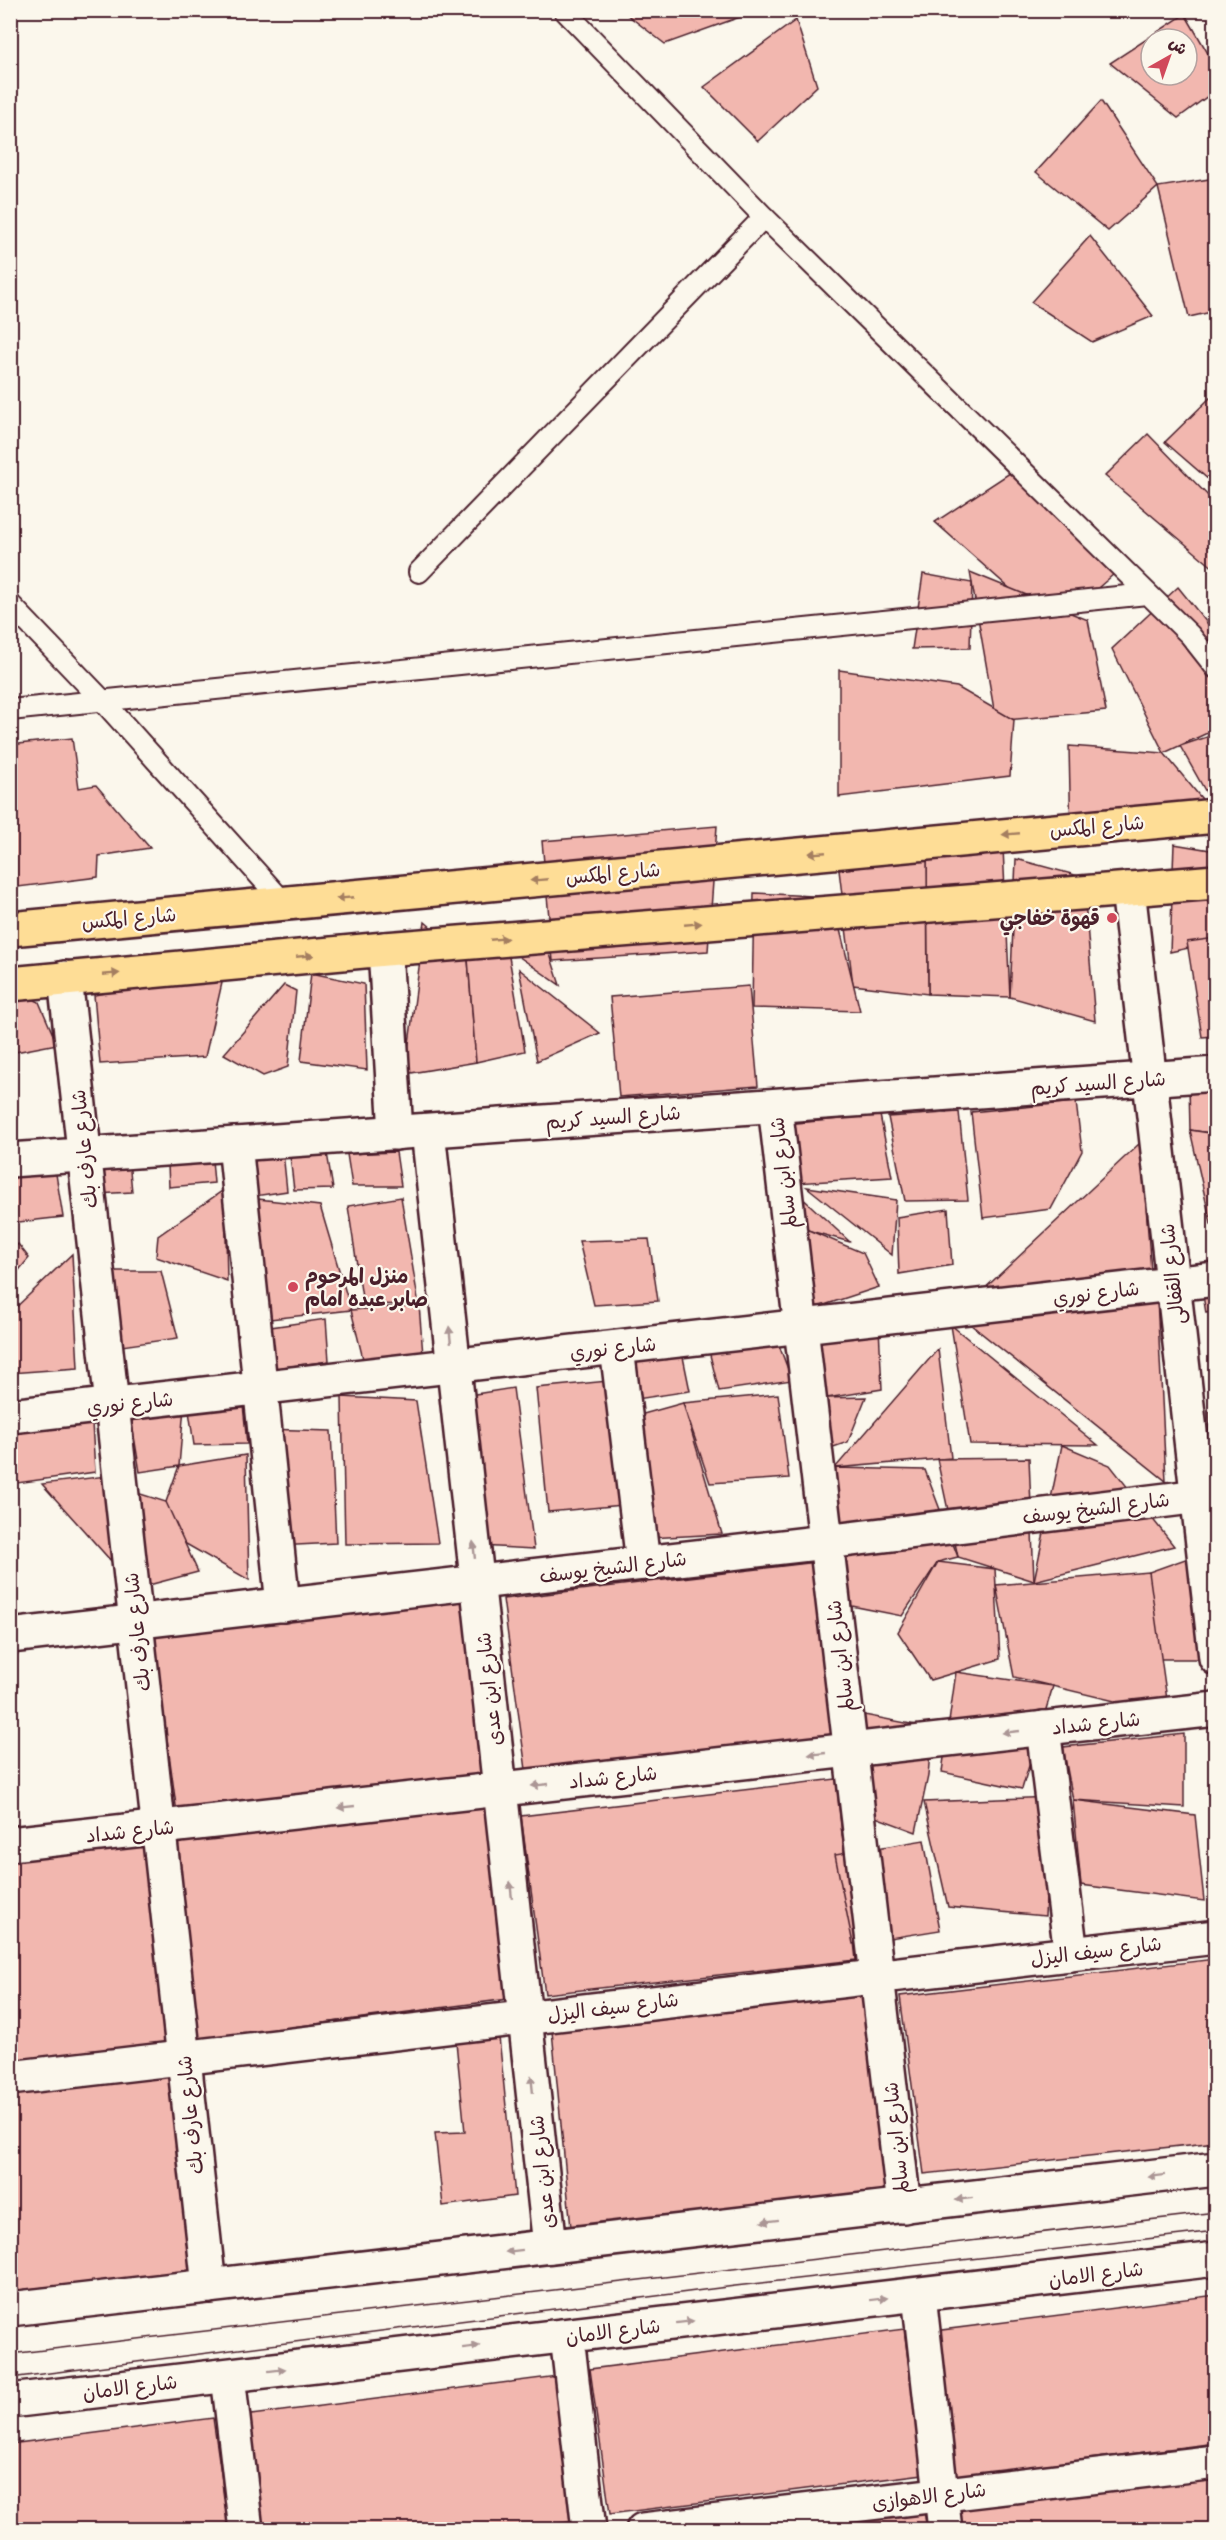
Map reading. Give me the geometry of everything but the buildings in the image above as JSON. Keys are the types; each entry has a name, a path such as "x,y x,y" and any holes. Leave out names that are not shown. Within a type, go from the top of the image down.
{"main road":[{"name":"شارع المكس","path":"10,929 1215,816"},
{"path":"10,984 385,949 1215,882"}],"street":[{"name":"شارع القفالى","path":"1128,889 1173,1284 1206,1495 1215,1658"},
{"path":"385,949 396,1133"},
{"name":"شارع عارف بك","path":"65,978 209,2286"},
{"name":"شارع السيد كريم","path":"10,1160 1215,1074"},
{"name":"شارع ابن سالم","path":"775,1106 904,2206"},
{"name":"شارع ابن عدى","path":"428,1131 550,2247"},
{"path":"236,1144 283,1605"},
{"name":"شارع نوري","path":"10,1416 801,1328 1215,1279"},
{"path":"617,1348 643,1563"},
{"name":"شارع الشيخ يوسف","path":"10,1636 826,1542 1206,1495"},
{"name":"شارع شداد","path":"10,1844 1215,1709"},
{"path":"1043,1728 1071,1954"},
{"name":"شارع سيف اليزل","path":"10,2078 1215,1937"},
{"path":"10,2309 1215,2169"},
{"name":"شارع الامان","path":"10,2401 1215,2259"},
{"path":"919,2295 945,2529"},
{"path":"567,2336 589,2529"},
{"path":"228,2376 246,2529"},
{"name":"شارع الاهوازى","path":"643,2529 1215,2462"}],"lane":[{"path":"564,10 764,217 1190,635 1215,668"},
{"path":"419,572 764,217"},
{"path":"10,710 1148,594"},
{"path":"10,604 102,700 285,904"}],"tram line":[{"path":"10,2354 1216,2212"},
{"path":"10,2378 735,2286 1216,2231"}],"place":[{"name":"قهوة خفاجي","path":"1112,918"},
{"name":"منزل المرحوم صابر عبده امام","path":"293,1287"}]}
